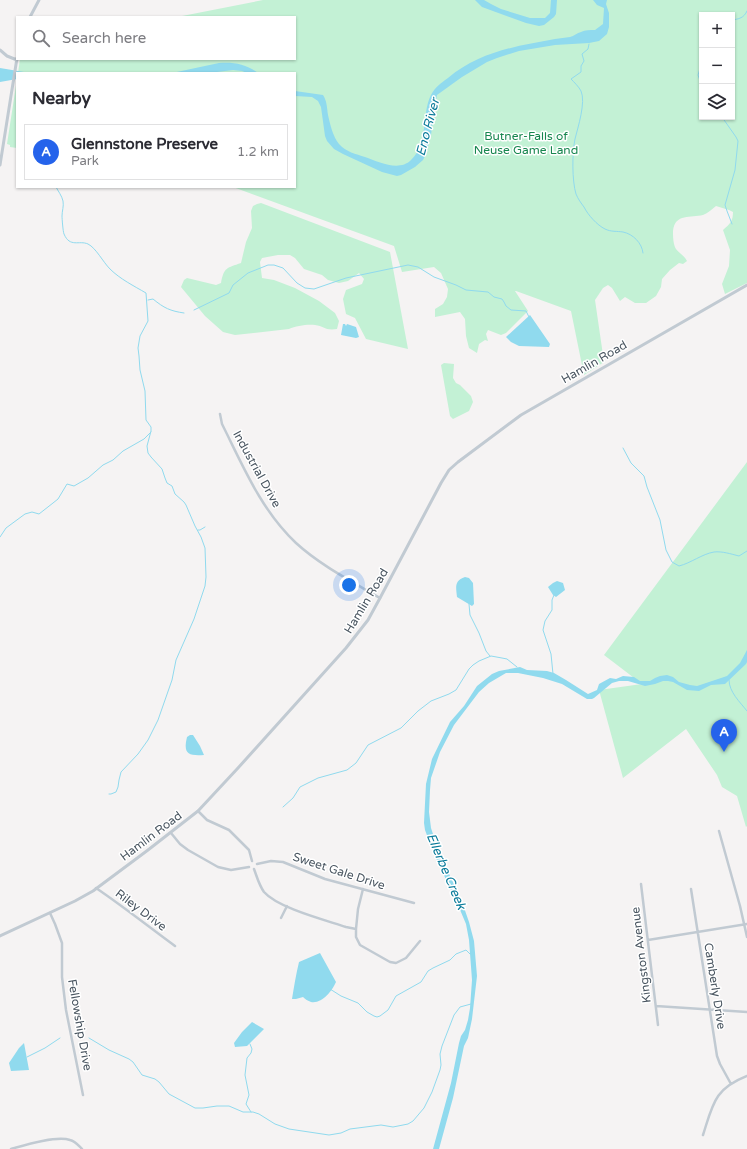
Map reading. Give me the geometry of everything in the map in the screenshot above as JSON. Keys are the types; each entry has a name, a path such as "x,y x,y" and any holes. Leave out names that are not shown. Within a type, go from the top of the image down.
{"street":[{"path":"31,16 39,0"},
{"path":"0,50 7,56 16,59"},
{"path":"0,164 17,60"},
{"name":"Hamlin Road","path":"0,936 81,898 198,811 346,648 368,620 436,491 446,475 458,462 521,415 747,285"},
{"name":"Industrial Drive","path":"220,414 222,424 259,496 270,513 290,536 299,546 325,565 380,598"},
{"path":"198,811 207,820 229,830 249,850 252,861 255,861 257,864 257,867 254,869"},
{"path":"719,831 746,924 747,937"},
{"path":"170,833 188,850 218,867 231,870 249,866 251,869 254,869 259,883 266,893 275,900 287,906 356,930"},
{"path":"249,866 249,863 252,861"},
{"name":"Sweet Gale Drive","path":"257,864 271,861 283,862 325,879 414,903"},
{"name":"Kingston Avenue","path":"641,884 658,1025"},
{"name":"Riley Drive","path":"96,888 175,946"},
{"path":"363,889 358,909 356,930 356,937 360,945 393,963 406,958 420,941"},
{"name":"Camberly Drive","path":"691,889 718,1061 730,1084"},
{"path":"281,918 287,906"},
{"name":"Fellowship Drive","path":"50,913 62,943 63,987 66,1010 83,1095"},
{"path":"648,940 746,924"},
{"path":"656,1006 747,1012"},
{"path":"703,1135 714,1102 730,1084 747,1076"},
{"path":"11,1149 62,1138 74,1141 82,1149"}],"green space":[{"name":"Butner-Falls of Neuse Game Land","path":"263,0 747,0 747,283 725,294 722,284 729,266 730,250 723,230 731,222 733,212 716,206 703,215 684,217 677,221 674,225 673,239 675,247 687,261 683,264 679,263 662,279 661,287 656,296 646,303 635,303 625,297 620,301 612,288 608,285 603,288 595,300 604,362 584,375 571,311 516,291 528,311 506,333 501,335 488,330 486,334 488,341 485,340 479,344 477,353 469,348 466,336 465,319 460,312 435,317 435,309 443,304 447,297 448,289 441,273 434,267 402,272 394,246 236,188 296,188 296,72 18,72 20,60 296,60 296,16 182,16"},
{"path":"16,86 16,148 10,147 10,145 7,144"},
{"path":"261,203 390,252 408,349 366,339 355,318 346,314 343,299 346,290 362,284 364,279 359,273 348,281 339,283 328,280 322,275 304,269 295,258 290,255 278,255 262,258 260,262 262,278 274,280 295,288 319,301 335,313 339,321 337,329 327,329 309,325 289,329 235,335 223,332 205,316 181,287 184,280 187,278 216,285 221,283 223,274 227,269 241,263 246,242 252,228 251,211 253,206"},
{"path":"444,363 454,364 453,378 456,383 471,396 473,402 469,411 453,419 450,416 441,365"},
{"path":"747,462 746,827 737,796 722,787 717,775 686,729 623,778 599,690 642,684 604,655"}],"water":[{"path":"475,0 484,0 501,9 530,18 545,18 550,13 551,0 557,0 556,14 544,25 539,26 526,23 482,7"},
{"name":"Eno River","path":"593,0 607,0 606,4 609,13 609,27 607,34 599,41 555,45 519,51 497,58 487,62 462,77 437,95 431,135 426,154 423,160 415,167 401,175 397,176 382,172 334,149 327,141 325,136 321,107 318,101 312,97 296,96 296,91 323,95 333,134 339,144 348,151 389,165 395,166 406,164 417,153 423,137 428,103 431,95 438,85 472,62 498,51 526,44 570,37 584,31 595,30 603,24 604,8 597,5"},
{"path":"219,63 230,63 240,64 256,72 233,70 217,72 177,72"},
{"path":"0,68 24,72 16,72 16,79 0,82"},
{"path":"530,315 550,344 549,347 519,346 511,342 506,337"},
{"path":"343,324 346,326 347,324 356,327 359,337 356,338 341,335"},
{"path":"465,577 469,578 473,583 474,604 472,606 457,597 457,582"},
{"path":"557,581 563,583 565,590 556,597 548,587"},
{"name":"Ellerbe Creek","path":"747,650 746,664 725,684 711,685 699,691 687,690 673,682 668,681 645,686 628,681 619,681 612,683 594,698 587,699 562,684 543,678 518,673 506,673 489,683 479,692 454,725 440,752 431,778 429,812 431,828 440,855 461,899 469,922 474,941 477,976 472,1019 468,1038 464,1046 453,1098 439,1149 433,1149 451,1083 459,1043 468,1020 472,980 469,940 466,924 434,854 424,823 426,784 432,759 450,722 464,706 477,686 492,674 499,671 520,667 527,670 547,671 554,673 588,694 597,690 599,684 610,678 616,679 623,676 634,677 640,681 650,681 660,676 667,675 673,677 679,682 697,686 727,676 740,663"},
{"path":"193,735 204,755 194,755 188,753 186,750 186,743 187,737"},
{"path":"320,953 336,982 334,986 323,999 319,1001 311,1002 303,997 292,999 299,962"},
{"path":"252,1022 264,1029 247,1046 235,1047 234,1043"},
{"path":"24,1043 29,1070 11,1071 9,1063"}],"waterway":[{"path":"735,19 741,18 747,11"},
{"path":"589,44 588,49 582,54 584,61 581,66 581,72 571,79 581,91 583,101 573,152 573,175 576,194 588,213 596,222 607,230 627,233 639,242 643,253"},
{"path":"699,72 699,78"},
{"path":"724,120 738,141 735,170 725,205 732,224"},
{"path":"57,188 63,201 62,216 66,238 75,243 85,243 91,246 114,273 146,293 148,321 140,336 138,348 140,370 145,391 146,420 151,427 147,446 148,453 162,469 167,483 172,486 175,494 186,505 205,548 205,586 194,619 176,660 172,680 158,720 148,740 138,754 121,772 116,792 109,794"},
{"path":"194,310 229,293 233,285 248,273 268,265 283,268 297,283 305,288 314,289 346,278 408,265 418,267 434,277 466,290 488,292 494,297 502,299 506,306 511,310 526,311 529,317"},
{"path":"148,300 153,299 167,309 184,313"},
{"path":"0,537 6,528 25,514 32,512 39,514 53,503 58,499 67,484 74,486 88,478 103,465 144,439 151,432"},
{"path":"623,448 631,463 644,476 660,520 666,550 672,562 679,566 714,552 723,552 739,556 747,551"},
{"path":"198,530 205,527"},
{"path":"553,674 551,654 543,630 545,621 552,610 552,600 554,595"},
{"path":"469,604 470,615 486,651 490,656"},
{"path":"283,807 293,798 300,787 318,778 347,770 356,763 368,745 401,728 418,711 431,701 456,690 469,669 479,661 491,656 507,659 517,667"},
{"path":"729,680 733,693 747,711"},
{"path":"330,989 341,996 358,1003 367,1012 377,1017 388,1010 396,996 421,982 428,971 450,960 456,954 466,950 470,954"},
{"path":"89,1038 109,1050 129,1059 133,1062 142,1075 155,1079 169,1094 195,1108 229,1106 243,1112 253,1112 259,1114 275,1124 289,1129 329,1135 341,1133 350,1129 381,1125 393,1127 408,1124 413,1121 424,1108 432,1092 440,1070 440,1054 442,1046 454,1015 460,1007 471,1004"},
{"path":"27,1057 60,1038"},
{"path":"250,1044 252,1049 247,1058 245,1075 249,1095 246,1104 251,1112"}],"place":[{"name":"Glennstone Preserve","path":"724,752"}]}
